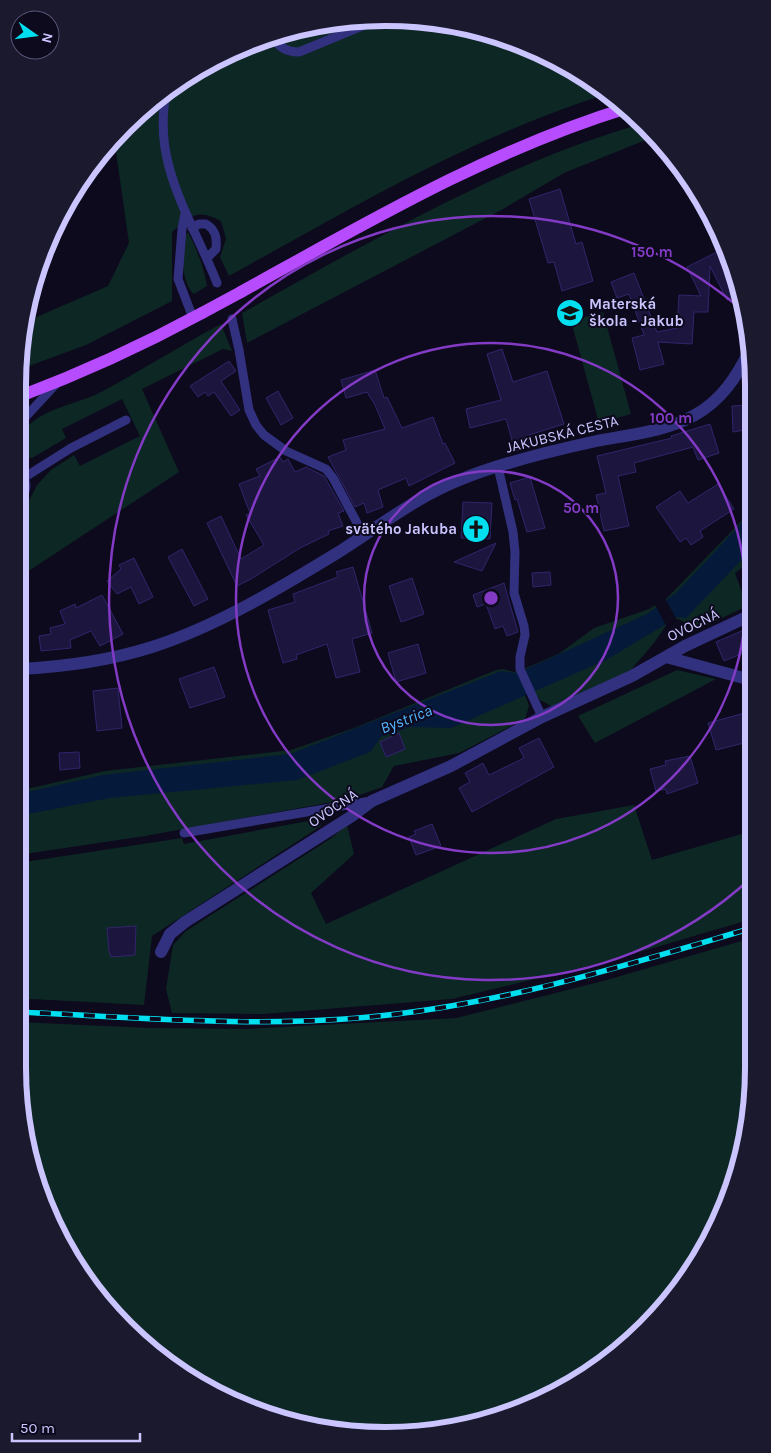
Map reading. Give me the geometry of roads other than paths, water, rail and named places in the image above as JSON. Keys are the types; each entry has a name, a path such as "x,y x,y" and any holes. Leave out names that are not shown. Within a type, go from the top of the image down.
{"main road":[{"path":"26,394 112,358 198,315 369,222 474,168 556,132 617,111"}],"street":[{"name":"JAKUBSKÁ CESTA","path":"26,668 81,664 152,647 187,633 236,611 280,588 428,494 462,479 574,446 648,431 694,416 722,394 735,378 744,361"},
{"name":"OVOCNÁ","path":"161,952 170,934 185,922 352,816 372,801 451,766 542,717 632,676 685,646 745,618"},
{"path":"666,657 745,678"}],"lane":[{"path":"276,43 291,52 300,52 358,27"},
{"path":"165,101 162,123 162,139 165,154 185,214 217,283"},
{"path":"185,214 178,279 198,315"},
{"path":"192,228 198,224 206,224 215,232 216,249 207,258"},
{"path":"232,319 248,402 256,425 264,435 286,451 326,469 333,478 364,536"},
{"path":"26,416 57,382"},
{"path":"26,476 71,448 126,420"},
{"path":"498,467 513,532 514,593 525,635 520,657 520,669 542,717"},
{"path":"184,834 372,801"}],"water":[{"name":"Bystrica","path":"745,519 745,556 686,618 678,617 606,660 451,728 410,727 381,737 370,752 297,780 110,798 26,814 26,792 103,775 290,754 501,671 514,673 533,666 647,614 676,593"}],"railway":[{"path":"26,1012 238,1022 282,1022 369,1017 467,1003 563,982 745,930"}],"place":[{"name":"Materská škola - Jakub","path":"570,313"},
{"name":"svätého Jakuba","path":"476,529"}]}
